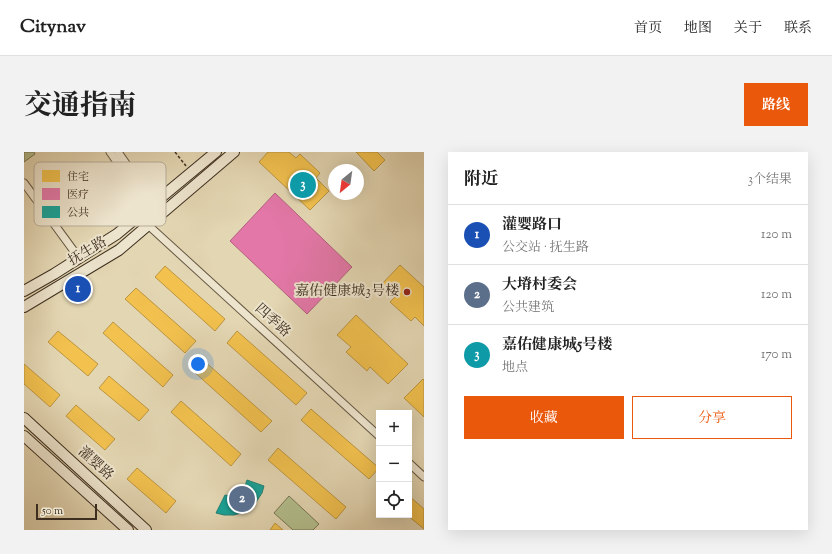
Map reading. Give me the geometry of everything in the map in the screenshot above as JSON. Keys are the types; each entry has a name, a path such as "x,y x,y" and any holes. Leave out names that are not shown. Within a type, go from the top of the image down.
{"main road":[{"name":"抚生路","path":"166,193 216,152"},
{"name":"抚生路","path":"166,210 234,152"},
{"name":"抚生路","path":"24,292 117,234 127,226"},
{"name":"抚生路","path":"24,307 119,250 147,226"},
{"name":"灌婴路","path":"24,418 146,530"},
{"name":"灌婴路","path":"24,436 128,530"}],"street":[{"path":"110,152 118,162"},
{"path":"118,152 124,162"},
{"path":"24,183 34,197"},
{"path":"56,226 79,258"},
{"name":"四季路","path":"149,226 376,433"},
{"path":"412,466 424,477"}],"path":[{"path":"175,152 191,172"}],"green space":[{"path":"24,152 34,152 35,154 24,162"},
{"path":"289,496 319,524 313,530 293,530 274,513"}],"building: 住宅":[{"path":"268,152 289,152 296,158 300,154 320,173 316,178 328,190 328,192 310,210 259,162"},
{"path":"356,152 377,152 385,160 374,171"},
{"name":"嘉佑健康城3号楼","path":"400,265 424,287 424,326 415,317 411,321 390,302 395,297 382,284"},
{"path":"165,266 225,319 215,331 155,277"},
{"path":"136,288 196,341 185,353 125,299"},
{"path":"356,315 408,364 388,384 370,367 367,371 346,352 351,347 337,335"},
{"path":"113,322 173,375 163,387 103,333"},
{"path":"58,331 98,364 88,376 48,342"},
{"path":"237,331 307,393 296,405 227,343"},
{"path":"202,359 272,421 261,432 192,370"},
{"path":"24,364 60,395 50,407 24,384"},
{"path":"109,376 149,410 139,421 99,388"},
{"path":"423,379 424,380 424,417 404,398"},
{"path":"181,401 241,454 231,466 171,412"},
{"path":"76,405 115,439 105,450 66,416"},
{"path":"311,409 376,465 376,471 369,479 301,420"},
{"path":"278,448 346,507 336,519 268,460"},
{"path":"137,468 176,501 166,513 127,479"},
{"path":"412,499 424,509 424,529 411,518 412,518"},
{"path":"275,523 283,530 270,530"}],"building: 医疗":[{"path":"275,193 352,267 307,314 230,241"}],"building: 公共":[{"path":"247,480 264,486 262,493 252,508 234,515 216,513 225,495 230,496 236,494 245,486"}],"place":[{"name":"嘉佑健康城5号楼","path":"303,185"},
{"name":"灌婴路口","path":"78,289"},
{"name":"嘉佑健康城3号楼","path":"407,292"},
{"name":"大塉村委会","path":"242,499"}]}
